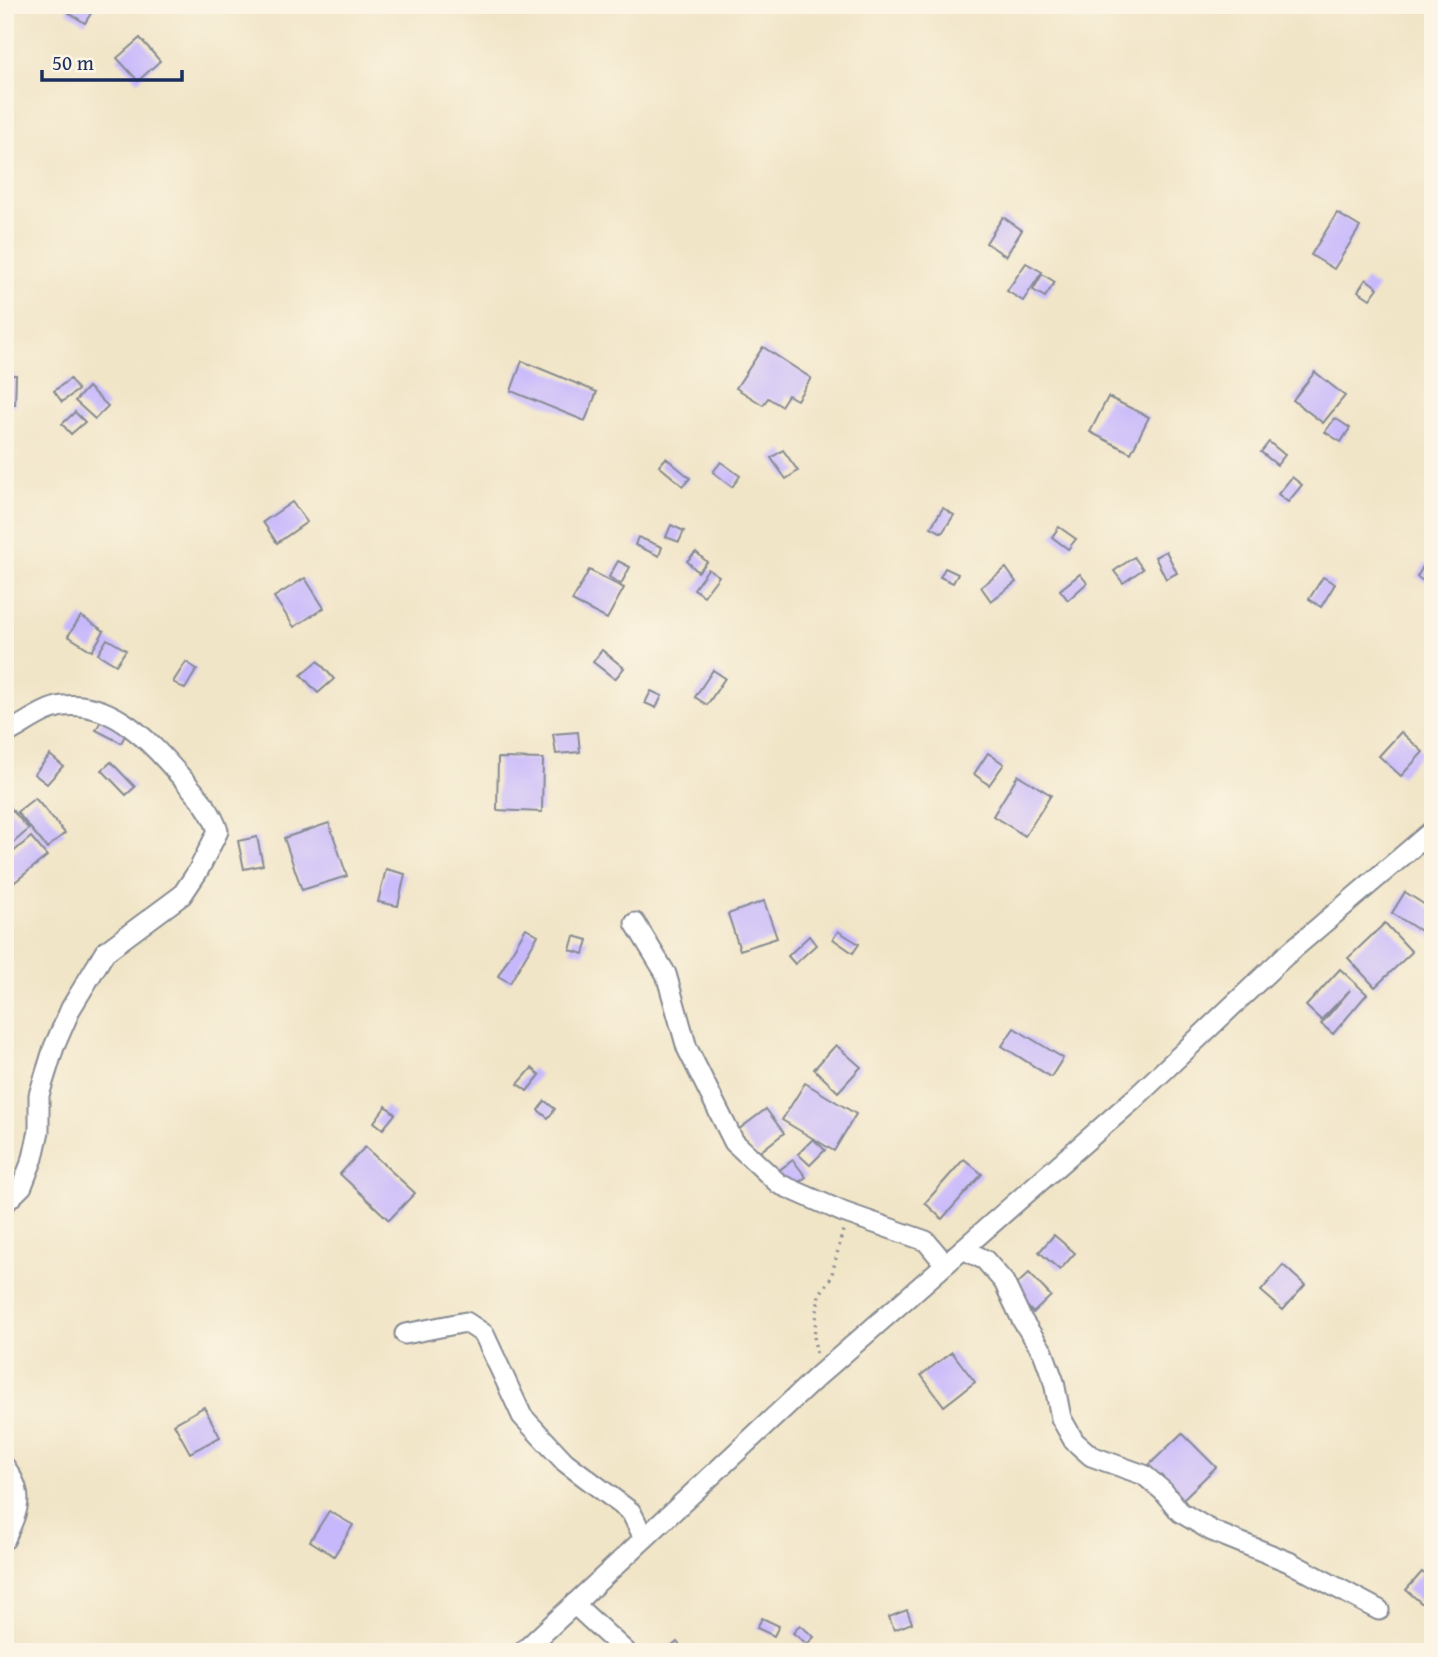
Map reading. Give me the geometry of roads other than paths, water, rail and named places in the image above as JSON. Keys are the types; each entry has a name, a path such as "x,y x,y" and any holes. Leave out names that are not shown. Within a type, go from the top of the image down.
{"street":[{"path":"5,734 44,712 63,706 101,710 141,733 212,813 218,831 198,871 182,895 105,952 71,1008 54,1047 39,1095 39,1131 33,1158 5,1217"},
{"path":"523,1652 818,1376 1134,1099 1285,956 1433,830"},
{"path":"635,923 666,974 687,1048 734,1142 779,1184 843,1212 926,1241 945,1264"},
{"path":"5,1203 22,1185"},
{"path":"963,1249 985,1260 1004,1282 1043,1352 1054,1382 1060,1418 1074,1441 1091,1456 1144,1475 1163,1491 1180,1512 1212,1531 1289,1562 1379,1610"},
{"path":"405,1334 466,1322 484,1334 522,1416 565,1462 631,1512 644,1538"},
{"path":"5,1467 16,1483 18,1494 14,1518 5,1539"},
{"path":"574,1604 626,1652"}]}
